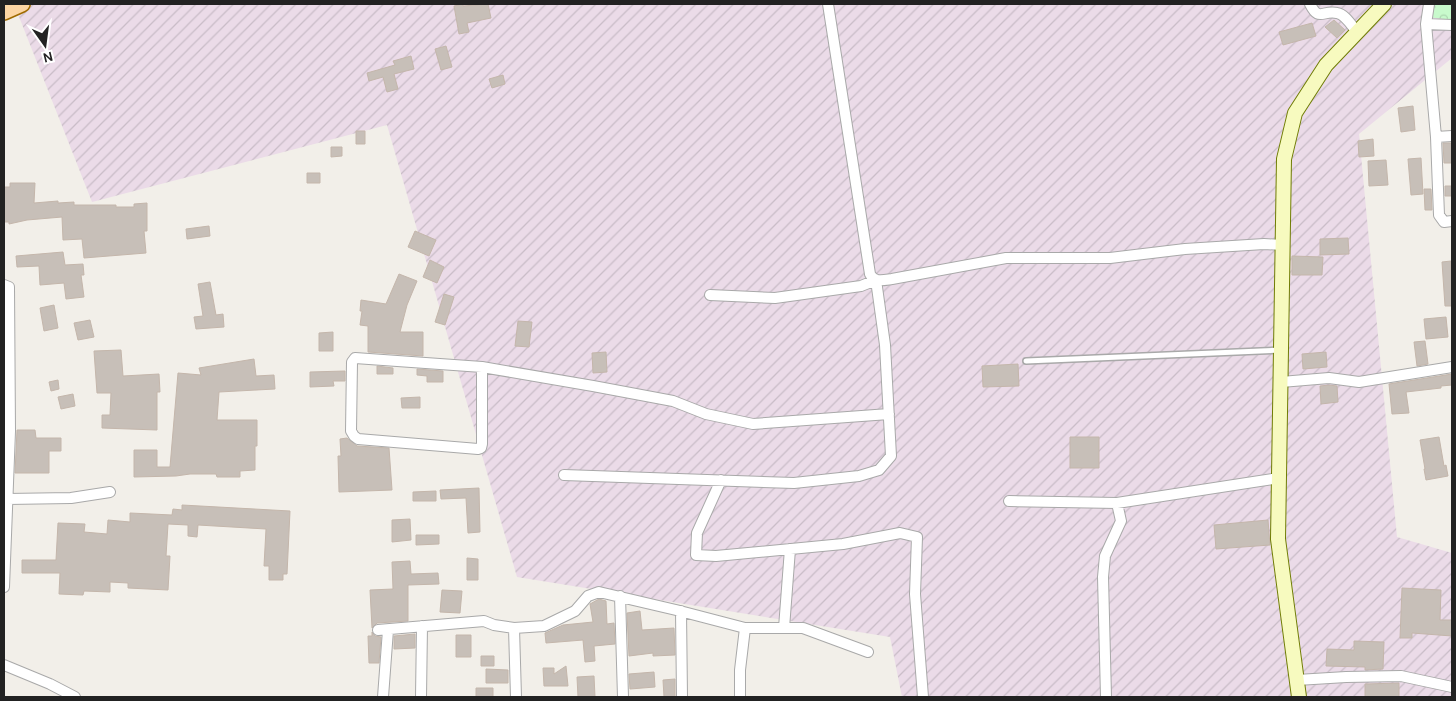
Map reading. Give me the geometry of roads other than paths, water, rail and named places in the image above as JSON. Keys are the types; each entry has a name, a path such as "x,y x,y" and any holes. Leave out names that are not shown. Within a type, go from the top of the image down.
{"main road":[{"path":"4,12 22,4"}],"street":[{"path":"564,475 794,483 859,476 879,470 892,456 885,345 876,280 870,274 828,4"},
{"path":"1310,4 1314,12 1320,15 1336,12 1342,15 1357,32"},
{"path":"1299,697 1278,539 1284,159 1295,113 1326,65 1384,4"},
{"path":"1429,4 1426,24 1436,137 1439,215 1444,222 1452,221"},
{"path":"1426,24 1452,25"},
{"path":"1436,137 1452,136"},
{"path":"710,295 775,298 861,286 876,280 892,279 1006,258 1110,258 1186,249 1283,245"},
{"path":"4,285 9,287 10,431 4,587"},
{"path":"482,367 481,448 358,439 351,431 352,359 355,358 482,367 673,401 706,414 753,424 889,414"},
{"path":"1281,382 1329,378 1359,382 1452,367"},
{"path":"1009,501 1116,503 1279,478"},
{"path":"721,480 697,533 696,556 716,556 843,544 900,533 917,537 915,594 923,697"},
{"path":"7,499 71,498 110,492"},
{"path":"1106,697 1103,577 1105,556 1121,522 1116,503"},
{"path":"784,628 790,549"},
{"path":"384,697 383,630 484,621 494,625 514,628 544,626 575,611 588,596 599,592 745,628 803,628 868,652"},
{"path":"620,596 623,697"},
{"path":"681,611 682,697"},
{"path":"421,697 422,626"},
{"path":"514,628 516,697"},
{"path":"740,697 740,670 745,628"},
{"path":"4,665 50,684 73,697"},
{"path":"1297,680 1401,676 1452,687"}],"lane":[{"path":"1026,361 1281,350"}]}
